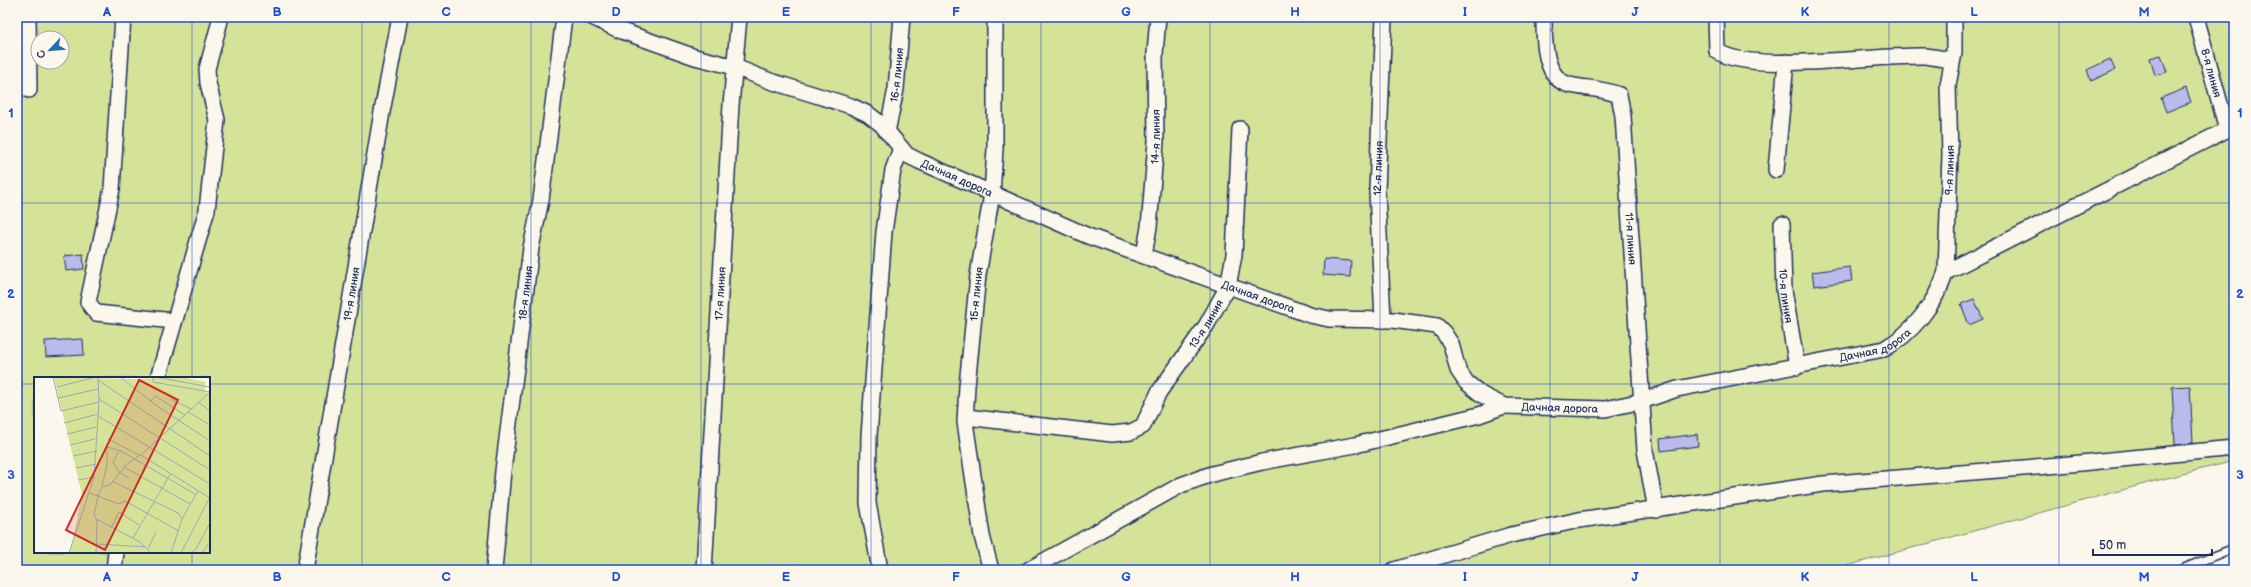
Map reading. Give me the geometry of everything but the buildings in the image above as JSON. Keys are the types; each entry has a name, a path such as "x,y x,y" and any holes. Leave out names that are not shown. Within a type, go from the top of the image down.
{"street":[{"path":"28,17 29,90"},
{"path":"123,17 112,189 88,302 96,313 174,321"},
{"path":"158,377 207,210 217,120 208,83 207,69 221,17"},
{"name":"19-я линия","path":"305,570 382,112 400,17"},
{"name":"18-я линия","path":"494,570 504,471 531,248 541,200 564,17"},
{"name":"Дачная дорога","path":"592,17 619,30 695,58 735,67 770,81 851,106 868,114 901,148 919,161 1088,236 1310,315 1329,319 1383,320 1436,326 1444,333 1451,344 1458,370 1466,382 1482,395 1504,406 1605,409 1642,401 1677,389 1884,349 1898,341 1922,317"},
{"name":"17-я линия","path":"704,570 731,105 739,17"},
{"name":"16-я линия","path":"887,132 896,89 902,17"},
{"name":"15-я линия","path":"991,570 982,536 971,470 966,417 978,274 992,194 995,149 995,17"},
{"name":"14-я линия","path":"1144,256 1156,142 1155,54 1158,17"},
{"name":"12-я линия","path":"1383,320 1377,191 1384,17"},
{"name":"11-я линия","path":"1544,17 1547,56 1551,69 1558,79 1568,85 1602,88 1619,94 1623,116 1644,450 1656,510"},
{"path":"1716,17 1717,51 1724,55 1749,62 1786,62 1926,56 1952,60"},
{"name":"9-я линия","path":"1922,317 1940,289 1946,272 1950,154 1948,85 1952,60 1954,17"},
{"name":"8-я линия","path":"2196,17 2230,127"},
{"path":"1776,170 1786,62"},
{"path":"1946,272 2230,127"},
{"name":"13-я линия","path":"966,417 1112,434 1131,432 1143,426 1159,392 1206,326 1228,286 1234,255 1240,129"},
{"path":"880,570 868,503 869,436 884,232 893,170 901,148"},
{"name":"10-я линия","path":"1782,224 1784,290 1797,367"},
{"path":"1028,570 1182,485 1212,474 1262,462 1355,445 1479,414 1504,406"},
{"path":"1394,570 1438,563 1511,535 1579,520 1656,510 1823,484 2060,465 2234,448"},
{"path":"114,570 116,553"}],"lane":[{"path":"2179,570 2234,548"}],"green space":[{"path":"17,17 2234,17 2234,461 2155,481 1832,570 17,570"}]}
